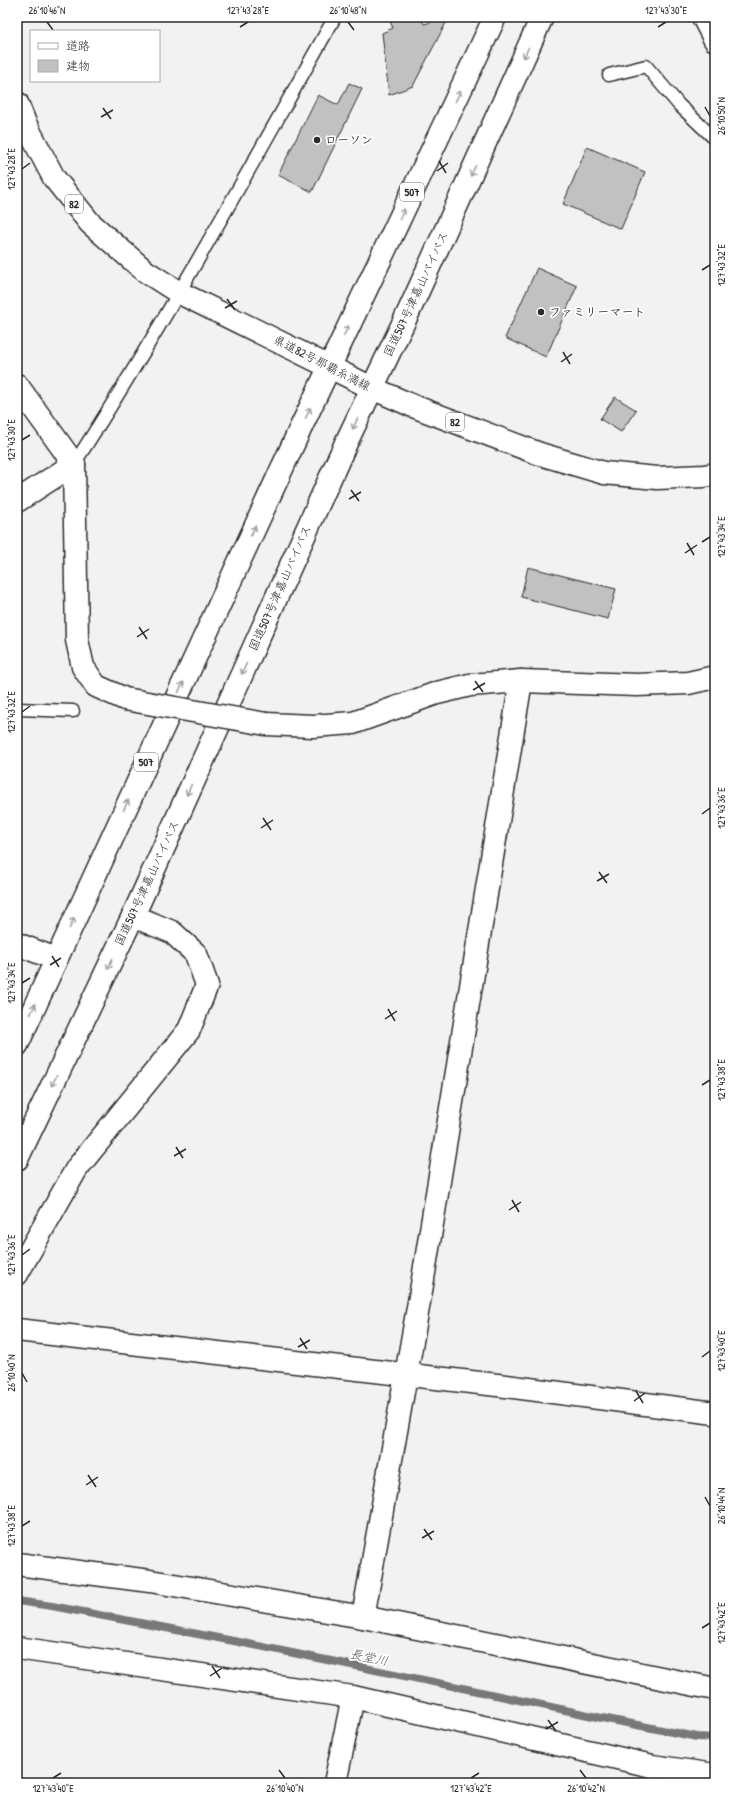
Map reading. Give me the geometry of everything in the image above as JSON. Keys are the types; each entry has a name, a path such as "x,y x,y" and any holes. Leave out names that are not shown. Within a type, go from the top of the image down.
{"main road":[{"name":"507","path":"17,1045 330,367 495,17"},
{"name":"国道507号津嘉山バイパス","path":"17,1159 132,916 542,17"},
{"path":"702,17 715,40"},
{"name":"県道82号那覇糸満線","path":"17,103 21,129 54,178 90,223 145,271 178,292 372,388 413,406 540,454 604,473 657,478 704,476 715,474"},
{"path":"17,385 74,464 77,640 83,667 96,686 124,699 266,724 313,726 353,723 437,693 470,685 521,681 637,685 688,683 715,677"},
{"path":"17,501 74,464"},
{"path":"363,1617 422,1285 521,681"},
{"path":"17,1274 76,1168 189,1030 208,984 196,954 172,932 132,916"},
{"path":"17,944 56,959"},
{"path":"17,1330 715,1412"},
{"path":"17,1564 150,1581 363,1617 715,1689"},
{"path":"17,1648 353,1698 652,1766 715,1775"},
{"path":"336,1783 353,1698"}],"lane":[{"path":"74,464 109,410 178,292 335,17"},
{"path":"609,75 646,66 679,105 715,139"},
{"path":"17,709 73,711"}],"building":[{"path":"388,17 420,17 424,24 449,17 413,86 389,95 382,33 393,28"},
{"name":"ローソン","path":"349,83 362,89 312,192 278,175 318,95 338,105"},
{"path":"587,147 645,172 621,229 563,204"},
{"name":"ファミリーマート","path":"537,268 577,286 546,357 505,338"},
{"path":"615,397 636,410 621,432 600,419"},
{"path":"528,567 616,589 608,619 521,597"}],"waterway":[{"name":"長堂川","path":"17,1601 52,1606 244,1643 602,1718 697,1737 715,1738"}],"place":[{"name":"ローソン","path":"317,140"},
{"name":"ファミリーマート","path":"541,312"}]}
